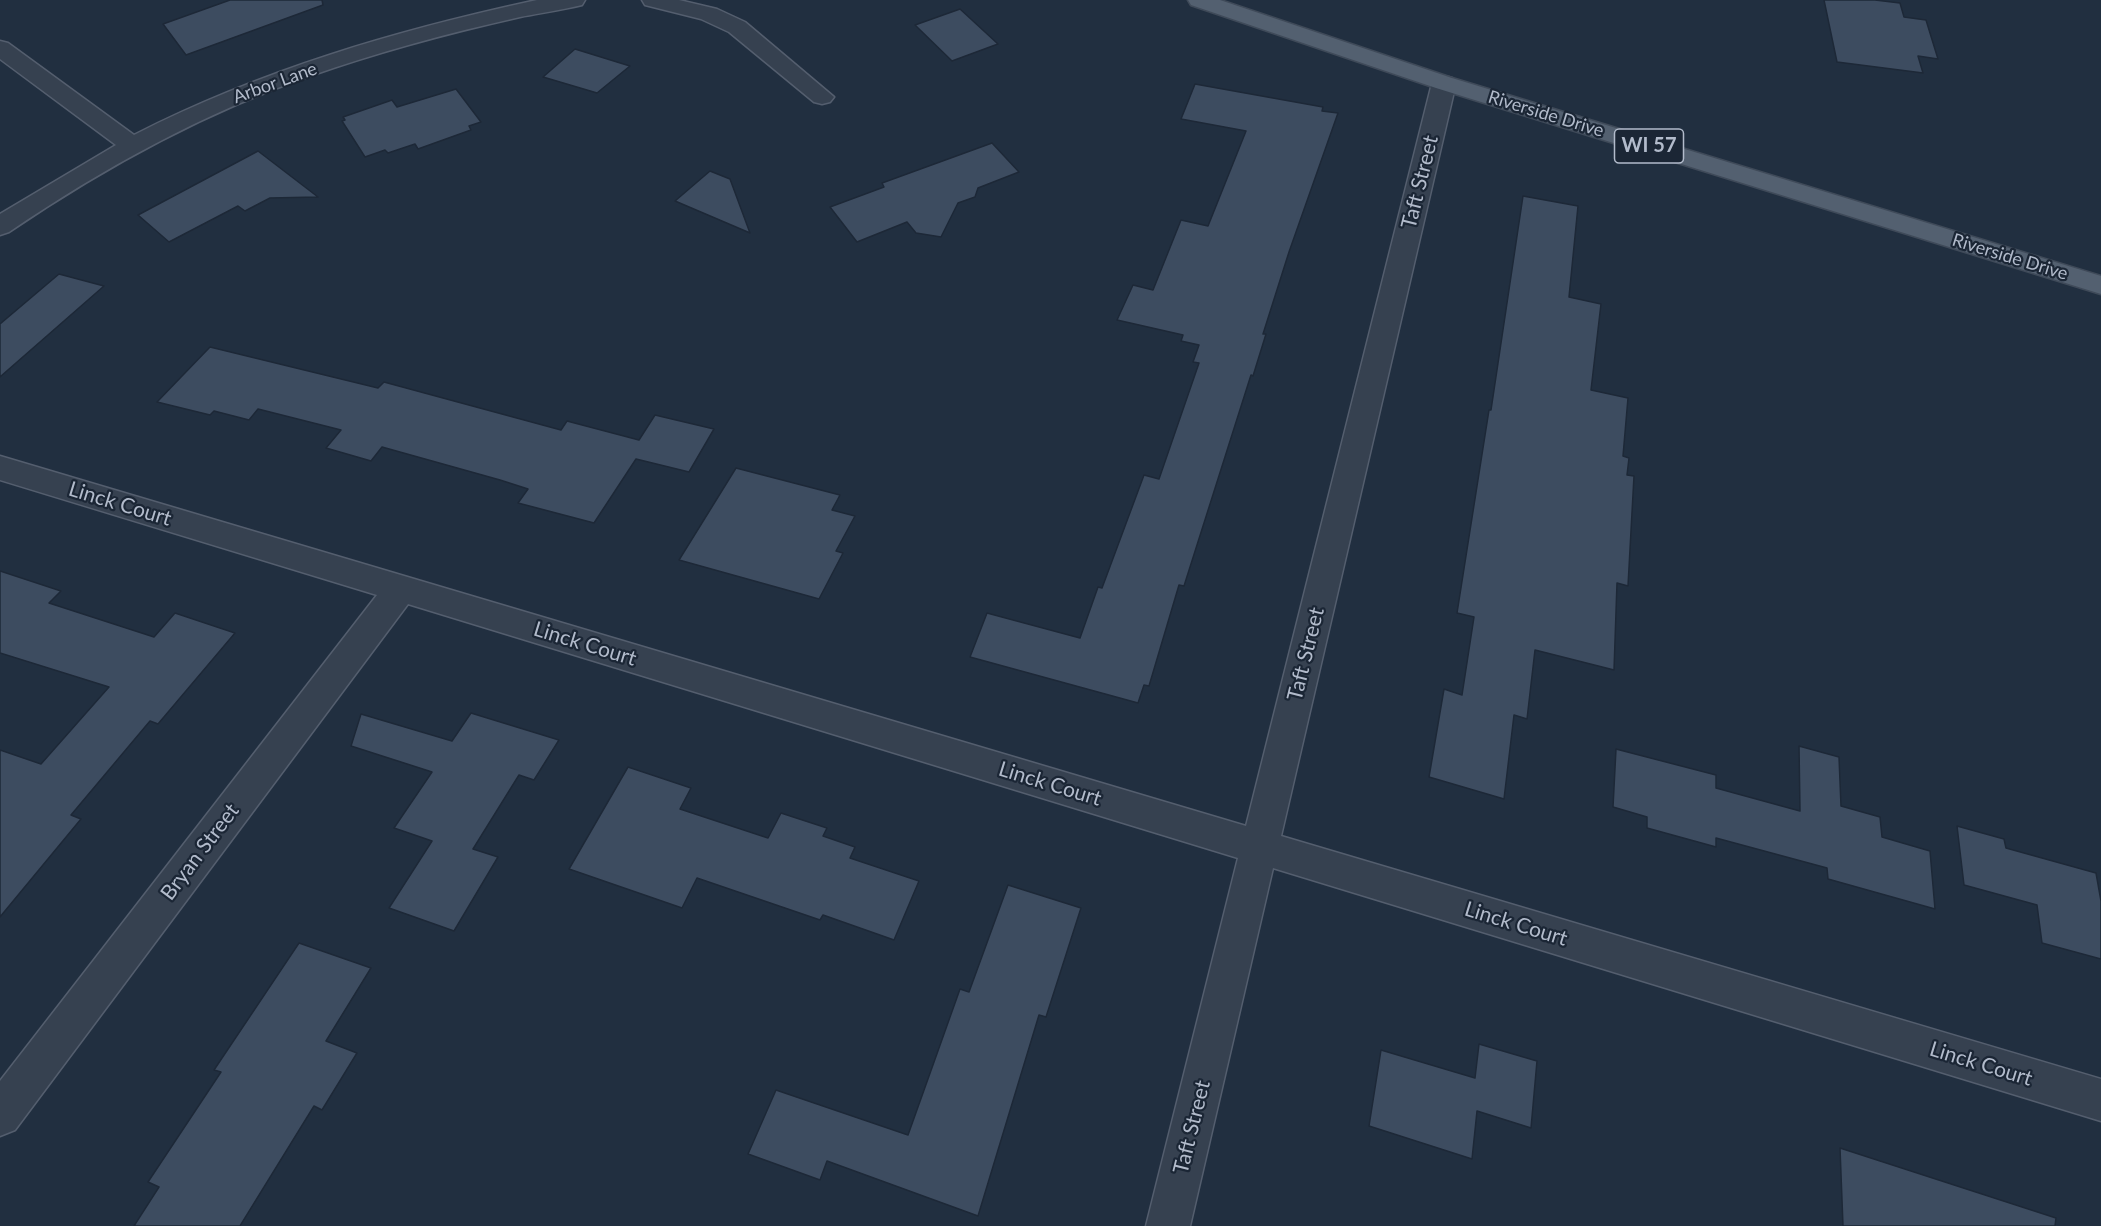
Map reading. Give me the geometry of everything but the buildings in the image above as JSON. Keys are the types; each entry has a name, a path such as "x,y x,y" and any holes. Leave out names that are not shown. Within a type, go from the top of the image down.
{"main road":[{"name":"Riverside Drive","path":"1199,0 1444,82 2101,285"}],"street":[{"name":"Arbor Lane","path":"0,226 41,197 132,144 193,114 265,84 337,60 532,7 574,0"},
{"path":"653,0 700,11 737,27 822,97"},
{"path":"0,48 132,144"},
{"name":"Taft Street","path":"1168,1226 1444,82"},
{"name":"Linck Court","path":"0,468 2101,1100"},
{"name":"Bryan Street","path":"0,1115 400,589"}]}
